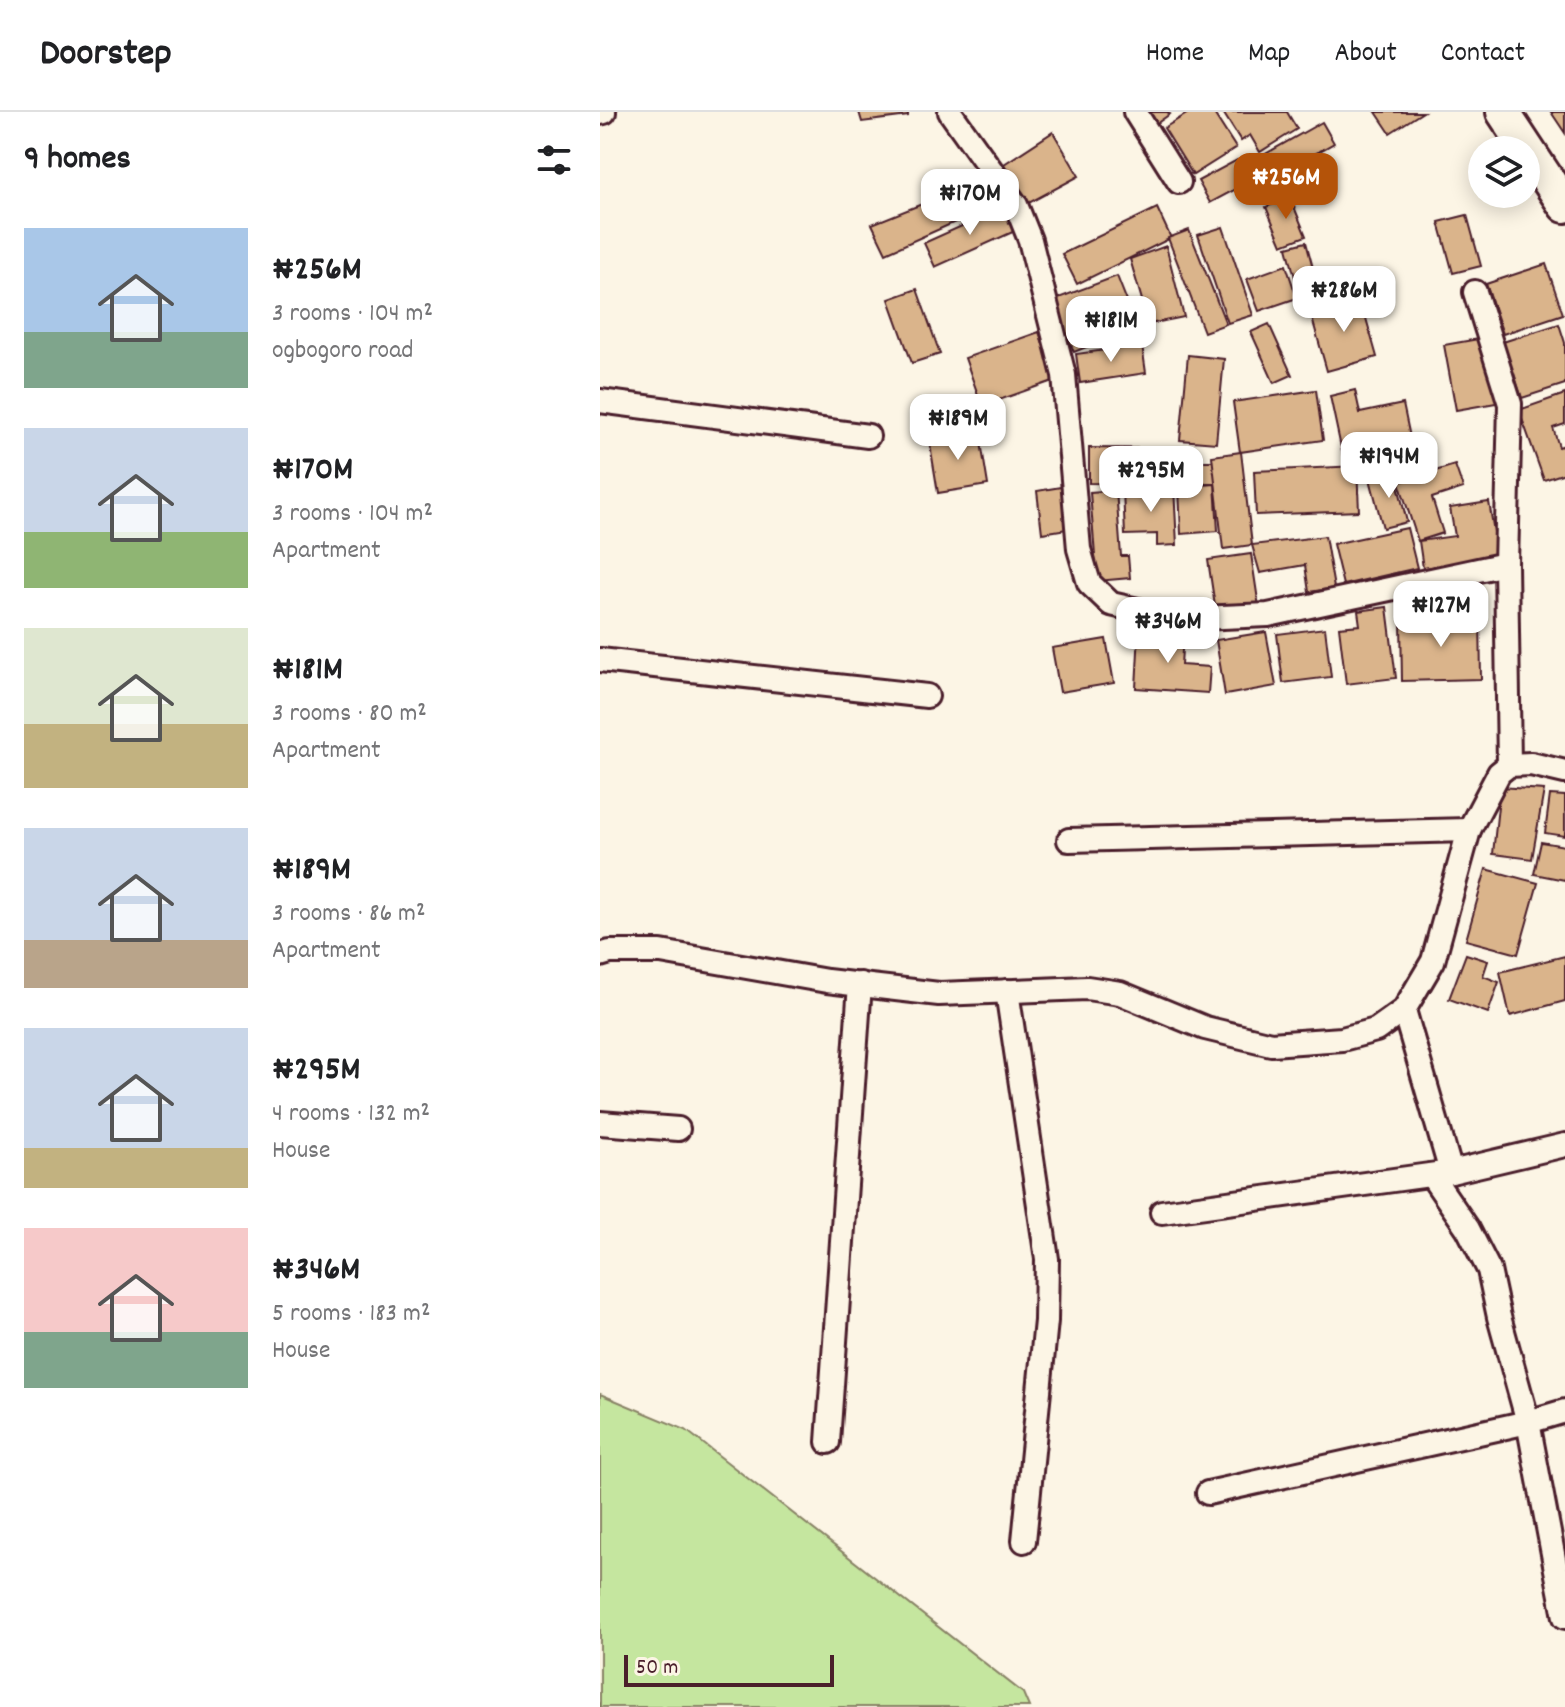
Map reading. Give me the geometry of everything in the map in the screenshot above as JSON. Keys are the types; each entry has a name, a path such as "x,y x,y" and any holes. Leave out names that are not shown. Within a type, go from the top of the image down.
{"street":[{"path":"950,112 1016,205 1030,240 1064,375 1079,549 1089,583 1111,604 1177,619 1268,615 1506,564"},
{"path":"1135,112 1179,182"},
{"path":"1503,112 1565,206"},
{"path":"1475,292 1510,404 1506,564 1509,765"},
{"path":"600,401 868,436"},
{"path":"600,660 927,696"},
{"path":"600,955 610,952 661,952 939,994 1087,988 1120,993 1205,1028 1271,1044 1342,1039 1376,1030 1404,1010 1433,961 1469,830 1499,773 1509,765 1531,764 1565,772"},
{"path":"1069,840 1469,830"},
{"path":"828,1442 860,984"},
{"path":"1007,991 1047,1259 1046,1321 1024,1541"},
{"path":"1404,1010 1441,1173 1489,1270 1528,1422 1565,1617"},
{"path":"600,1123 678,1129"},
{"path":"1162,1212 1441,1173 1565,1145"},
{"path":"1208,1493 1528,1422 1565,1411"}],"green space":[{"path":"600,1394 686,1430 1023,1693 1029,1707 600,1707"}],"building":[{"path":"859,112 908,112 908,116 862,122"},
{"path":"1144,112 1167,112 1170,114 1153,126"},
{"path":"1190,112 1213,112 1236,148 1193,175 1164,128"},
{"path":"1287,112 1297,129 1260,152 1250,135 1241,141 1224,114"},
{"path":"1376,112 1423,112 1390,133"},
{"path":"1551,112 1565,112 1565,133"},
{"path":"1322,122 1334,143 1281,173 1290,190 1268,203 1246,165"},
{"path":"1053,132 1079,176 1027,204 1004,164"},
{"path":"1237,160 1249,182 1210,203 1198,181"},
{"path":"947,194 962,219 886,253 872,224"},
{"path":"1290,197 1306,236 1282,245 1266,207"},
{"path":"1004,207 1015,231 935,267 924,243"},
{"path":"1157,208 1171,238 1077,284 1062,254"},
{"path":"1467,215 1481,266 1453,273 1439,222"},
{"path":"1223,227 1253,315 1228,323 1198,235"},
{"path":"1189,230 1226,324 1204,332 1168,238"},
{"path":"1306,242 1316,279 1297,285 1287,247"},
{"path":"1166,246 1184,317 1149,324 1130,259"},
{"path":"1546,264 1563,314 1503,334 1486,284"},
{"path":"1286,265 1297,298 1259,311 1247,279"},
{"path":"1117,276 1137,327 1074,352 1053,300"},
{"path":"917,289 940,354 912,363 889,299"},
{"path":"1360,297 1377,357 1327,371 1310,311"},
{"path":"1269,324 1292,375 1274,383 1251,332"},
{"path":"1559,324 1565,343 1565,384 1522,398 1503,342"},
{"path":"1039,332 1056,380 982,406 965,358"},
{"path":"1484,338 1496,403 1456,410 1444,345"},
{"path":"1142,345 1146,373 1080,383 1076,354"},
{"path":"1188,355 1224,359 1216,443 1180,440"},
{"path":"1316,390 1323,440 1240,452 1233,402"},
{"path":"1355,390 1360,413 1403,404 1411,442 1343,457 1330,396"},
{"path":"1565,394 1565,424 1553,428 1559,447 1565,445 1565,473 1544,480 1519,410"},
{"path":"979,430 988,485 938,493 929,438"},
{"path":"1089,448 1191,449 1194,461 1215,461 1215,484 1089,483"},
{"path":"1241,452 1252,545 1223,549 1212,456"},
{"path":"1455,465 1463,488 1432,498 1443,533 1418,541 1399,482"},
{"path":"1357,466 1359,511 1256,515 1254,471"},
{"path":"1395,473 1407,522 1383,528 1370,479"},
{"path":"1215,484 1218,531 1181,534 1179,487"},
{"path":"1061,487 1067,529 1042,533 1037,491"},
{"path":"1174,487 1177,545 1157,546 1157,534 1125,535 1123,490"},
{"path":"1116,490 1121,556 1128,556 1130,578 1097,581 1090,492"},
{"path":"1489,502 1498,556 1423,568 1419,541 1455,536 1450,508"},
{"path":"1407,528 1417,568 1343,585 1333,544"},
{"path":"1325,536 1334,588 1309,592 1305,565 1260,573 1252,545"},
{"path":"1251,554 1259,607 1216,613 1208,560"},
{"path":"1387,607 1396,678 1346,684 1339,627 1360,625 1358,611"},
{"path":"1480,617 1481,679 1402,681 1401,619"},
{"path":"1325,628 1331,677 1283,683 1277,634"},
{"path":"1139,632 1183,634 1181,665 1210,667 1208,693 1136,688"},
{"path":"1266,632 1276,686 1225,695 1216,640"},
{"path":"1106,639 1114,683 1060,692 1052,648"},
{"path":"1500,787 1544,790 1532,859 1493,854"},
{"path":"1550,795 1565,796 1565,836 1545,833"},
{"path":"1541,842 1565,846 1565,880 1534,874"},
{"path":"1486,869 1538,883 1518,954 1466,940"},
{"path":"1466,954 1488,961 1483,976 1499,982 1488,1013 1449,999"},
{"path":"1565,956 1565,1001 1510,1016 1500,972"}]}
